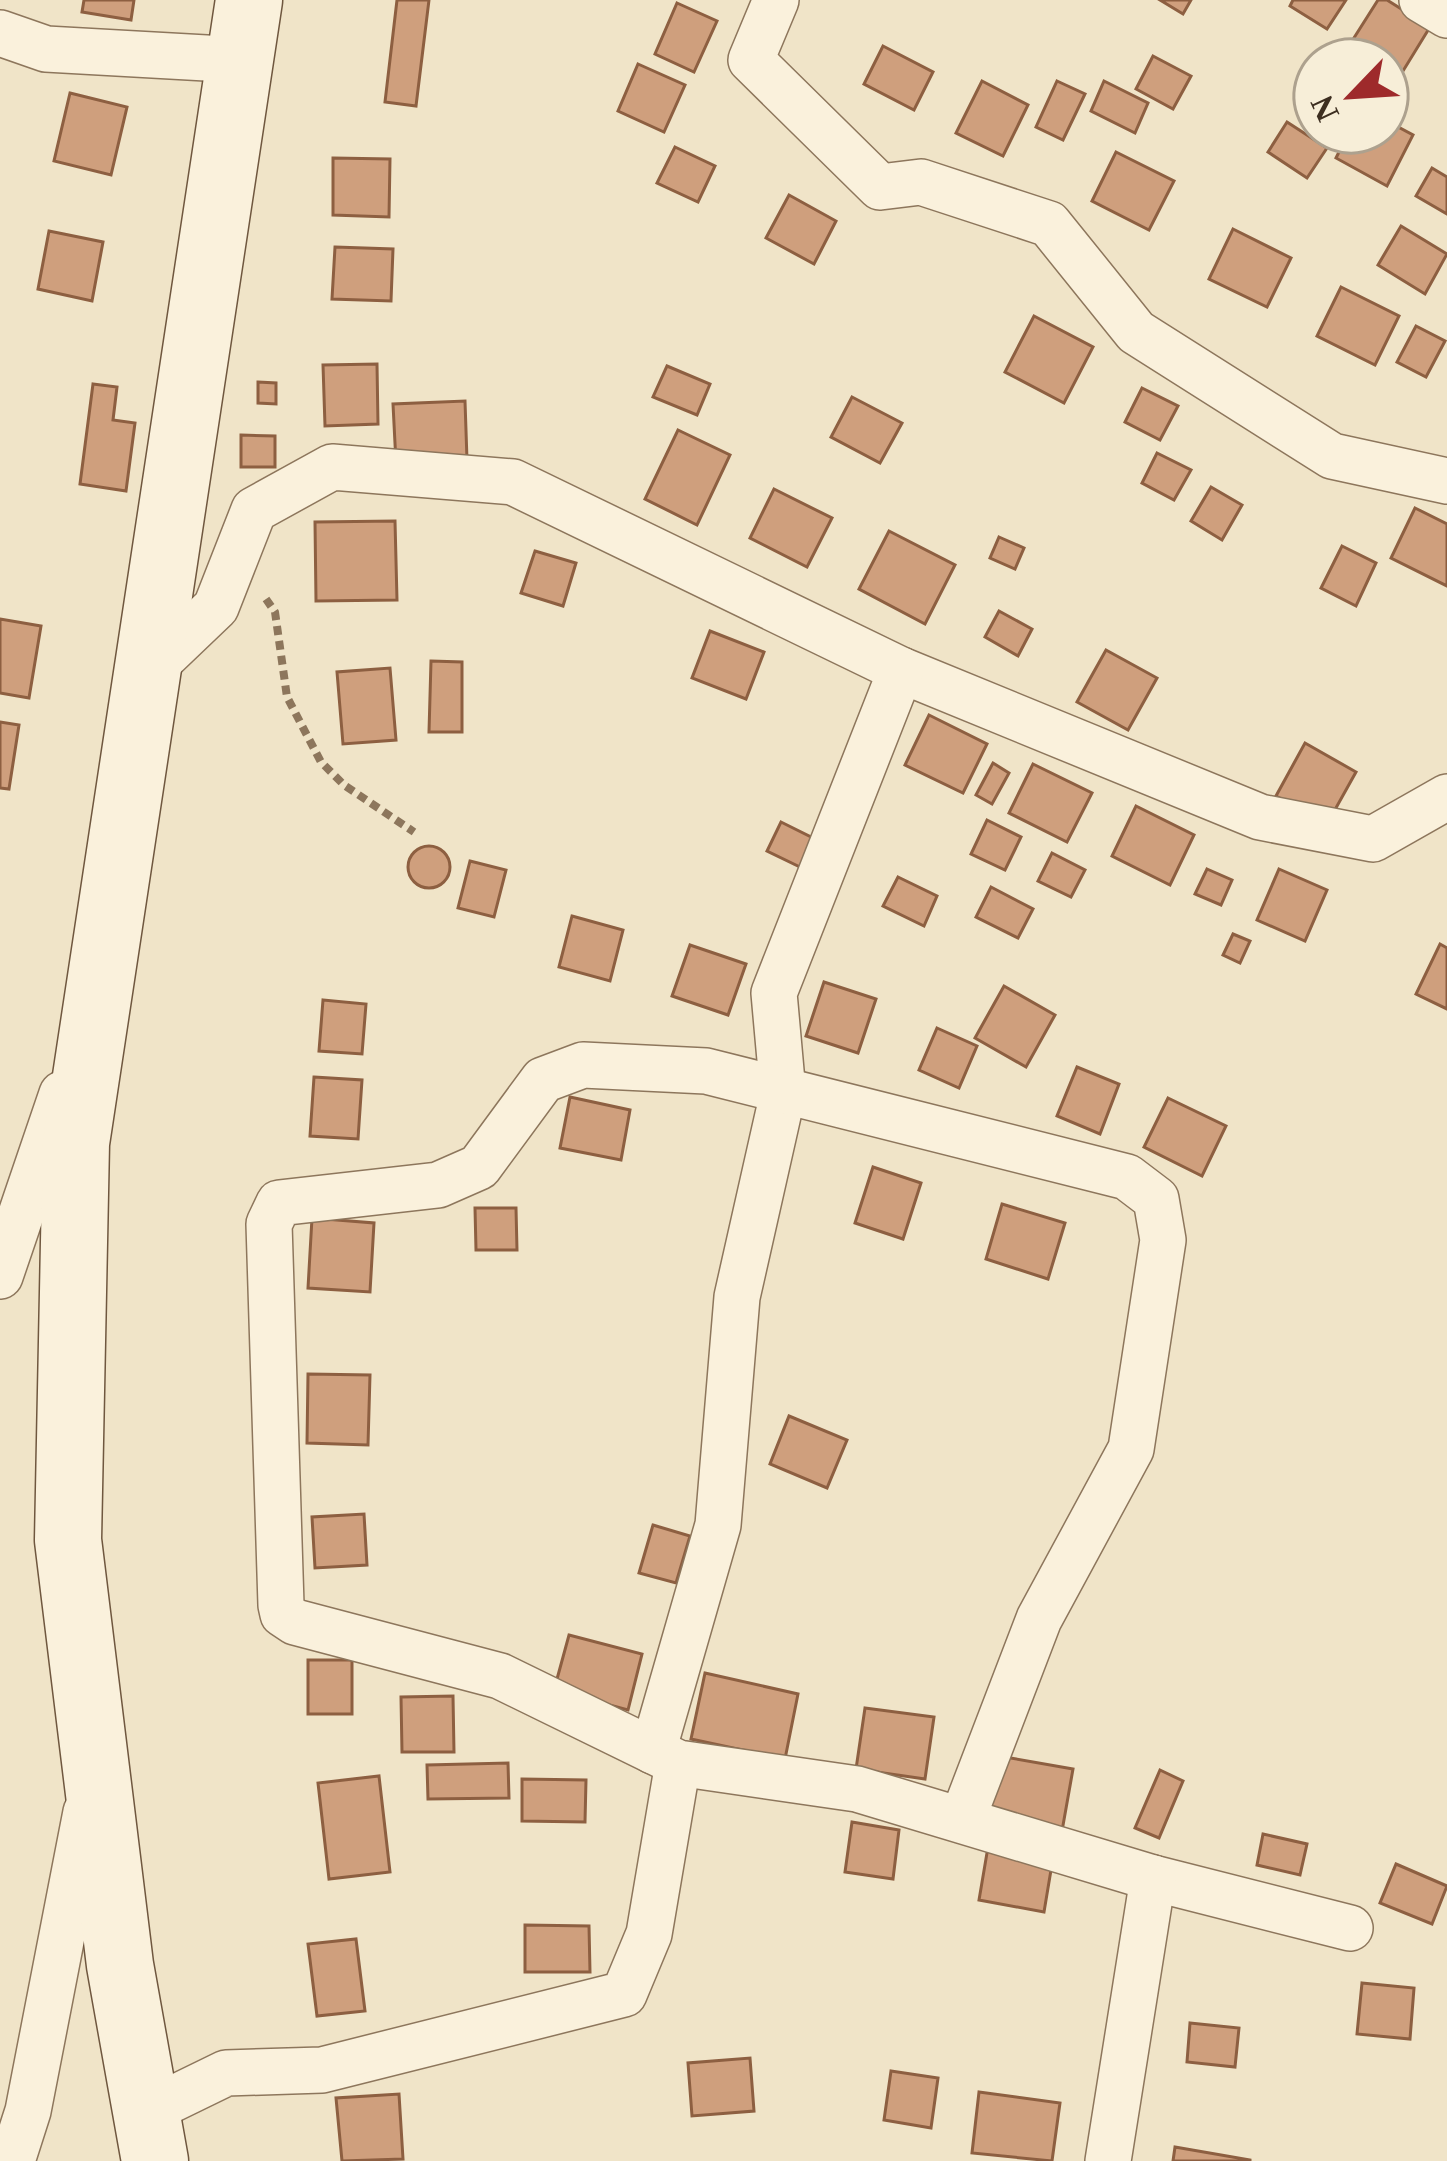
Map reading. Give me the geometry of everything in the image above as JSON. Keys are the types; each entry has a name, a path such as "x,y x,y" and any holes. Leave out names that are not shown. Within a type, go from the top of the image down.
{"main road":[{"path":"150,2137 121,1965 68,1540 76,1143 246,30"}],"street":[{"path":"776,0 751,60 880,187 920,182 1049,224 1136,332 1332,456 1447,482"},
{"path":"1422,0 1447,15"},
{"path":"4,40 46,49 246,30"},
{"path":"149,671 216,607 254,509 332,467 514,482 901,670 1260,817 1373,838 1447,797"},
{"path":"150,2137 226,2073 322,2070 624,1994 649,1934 666,1757 718,1526 737,1297 783,1093 774,994 901,670"},
{"path":"0,1276 58,1102 95,1026"},
{"path":"962,1820 1039,1619 1131,1449 1163,1240 1156,1199 1127,1177 706,1071 583,1065 543,1080 479,1167 461,1177 438,1185 279,1203 269,1224 284,1614 295,1622 500,1676 666,1757 857,1789 1153,1878 1350,1928"},
{"path":"12,2161 28,2111 94,1768"},
{"path":"1108,2161 1153,1878"}],"path":[{"path":"228,580 266,598 275,612 287,697 321,762 344,785 414,832"}],"building":[{"path":"84,0 134,0 131,20 82,12"},
{"path":"397,0 429,0 416,106 385,102"},
{"path":"1160,0 1191,0 1183,14"},
{"path":"1293,0 1346,0 1327,29 1290,6"},
{"path":"1378,0 1387,0 1430,27 1411,58 1411,36 1355,36"},
{"path":"677,3 717,21 694,72 655,54"},
{"path":"883,46 933,72 914,110 864,84"},
{"path":"1153,56 1191,76 1173,109 1136,89"},
{"path":"638,64 685,85 664,132 618,111"},
{"path":"982,81 1028,105 1003,156 956,133"},
{"path":"1057,81 1085,94 1063,140 1036,127"},
{"path":"1104,81 1148,103 1135,133 1091,111"},
{"path":"70,93 127,107 111,175 54,161"},
{"path":"1287,122 1291,125 1291,156 1322,156 1307,178 1268,152"},
{"path":"675,147 715,166 698,202 657,183"},
{"path":"1116,152 1174,181 1149,230 1092,201"},
{"path":"1337,156 1402,156 1387,186"},
{"path":"333,158 390,159 389,217 333,215"},
{"path":"1432,168 1447,177 1447,214 1416,196"},
{"path":"789,195 836,221 814,264 766,238"},
{"path":"1401,226 1447,254 1425,294 1378,265"},
{"path":"1233,229 1291,258 1267,307 1209,279"},
{"path":"49,231 103,242 92,301 38,289"},
{"path":"335,247 393,249 391,301 332,299"},
{"path":"1341,287 1399,316 1375,365 1317,336"},
{"path":"1034,316 1093,347 1064,403 1005,372"},
{"path":"1416,326 1445,341 1426,377 1397,362"},
{"path":"377,364 378,424 325,426 323,365"},
{"path":"667,366 710,384 697,415 653,397"},
{"path":"258,382 276,383 276,404 258,403"},
{"path":"93,384 117,387 113,420 135,423 126,491 80,484"},
{"path":"1142,388 1178,406 1160,440 1125,422"},
{"path":"852,397 902,423 880,463 831,437"},
{"path":"465,401 467,460 396,463 393,404"},
{"path":"678,430 730,455 697,525 645,499"},
{"path":"241,435 275,436 275,467 241,467"},
{"path":"1157,453 1191,470 1174,500 1142,483"},
{"path":"1211,487 1242,505 1222,540 1191,521"},
{"path":"774,489 832,518 807,567 750,538"},
{"path":"1415,508 1447,524 1447,586 1391,558"},
{"path":"395,521 397,600 316,601 315,522"},
{"path":"889,531 955,565 925,624 859,589"},
{"path":"999,537 1024,548 1015,569 990,558"},
{"path":"1342,546 1376,563 1356,606 1321,588"},
{"path":"535,551 576,563 563,606 521,593"},
{"path":"999,611 1032,629 1018,656 985,637"},
{"path":"0,619 41,626 29,698 0,693"},
{"path":"710,631 764,652 746,699 692,678"},
{"path":"1106,650 1157,678 1128,730 1077,702"},
{"path":"431,661 462,662 462,732 429,732"},
{"path":"390,668 396,740 343,744 337,672"},
{"path":"929,715 987,744 963,793 905,765"},
{"path":"0,722 19,725 9,789 0,788"},
{"path":"1305,743 1356,772 1327,824 1276,796"},
{"path":"993,763 1009,773 992,804 976,795"},
{"path":"1033,764 1092,793 1067,842 1009,813"},
{"path":"1136,806 1194,835 1170,885 1112,856"},
{"path":"987,820 1021,837 1005,870 971,854"},
{"path":"781,822 813,838 800,867 767,851"},
{"path":"429,846 444,852 450,867 444,882 429,888 414,882 408,867 414,852"},
{"path":"1052,853 1085,870 1071,897 1038,881"},
{"path":"470,861 506,870 494,917 458,908"},
{"path":"1207,869 1232,880 1221,905 1195,894"},
{"path":"1279,869 1327,890 1305,941 1257,920"},
{"path":"898,877 937,896 924,926 883,906"},
{"path":"991,887 1033,909 1018,938 976,917"},
{"path":"572,916 623,930 610,981 559,967"},
{"path":"1233,934 1250,941 1240,963 1223,955"},
{"path":"1440,944 1447,948 1447,1009 1416,994"},
{"path":"690,945 746,964 728,1015 672,996"},
{"path":"824,982 876,999 858,1053 806,1036"},
{"path":"1004,986 1055,1015 1026,1067 975,1038"},
{"path":"323,1000 366,1004 362,1054 319,1051"},
{"path":"937,1028 977,1046 959,1088 919,1070"},
{"path":"1077,1067 1119,1084 1100,1134 1057,1116"},
{"path":"314,1077 362,1080 358,1139 310,1136"},
{"path":"570,1097 630,1110 621,1160 560,1148"},
{"path":"1168,1098 1226,1126 1202,1176 1144,1147"},
{"path":"873,1167 921,1183 903,1239 855,1223"},
{"path":"1002,1204 1065,1223 1048,1279 986,1259"},
{"path":"475,1208 516,1208 517,1250 476,1250"},
{"path":"312,1218 374,1223 370,1292 308,1288"},
{"path":"308,1374 370,1375 368,1445 307,1443"},
{"path":"789,1416 847,1440 827,1488 770,1464"},
{"path":"364,1514 367,1565 315,1568 312,1517"},
{"path":"653,1525 690,1536 676,1583 639,1573"},
{"path":"569,1635 642,1654 628,1710 554,1690"},
{"path":"308,1660 352,1660 352,1714 308,1714"},
{"path":"705,1673 798,1694 785,1759 691,1739"},
{"path":"453,1696 454,1752 402,1752 401,1697"},
{"path":"865,1708 934,1717 925,1779 856,1769"},
{"path":"999,1756 1073,1769 1062,1831 989,1817"},
{"path":"508,1763 509,1798 428,1799 427,1765"},
{"path":"1160,1770 1183,1781 1159,1838 1135,1828"},
{"path":"379,1776 390,1872 329,1879 318,1783"},
{"path":"522,1779 586,1780 585,1822 522,1821"},
{"path":"852,1822 899,1830 893,1879 845,1872"},
{"path":"1263,1834 1307,1844 1300,1875 1257,1865"},
{"path":"988,1847 1053,1858 1044,1912 979,1900"},
{"path":"1396,1864 1447,1886 1432,1924 1380,1903"},
{"path":"525,1925 589,1926 590,1972 525,1972"},
{"path":"356,1939 365,2011 317,2016 308,1944"},
{"path":"1362,1983 1414,1988 1410,2039 1357,2034"},
{"path":"1190,2023 1239,2028 1235,2067 1187,2062"},
{"path":"750,2058 754,2111 692,2116 688,2063"},
{"path":"891,2071 938,2078 931,2128 884,2120"},
{"path":"979,2092 1060,2103 1052,2161 972,2153"},
{"path":"399,2094 403,2159 342,2161 336,2098"},
{"path":"1175,2147 1250,2160 1250,2161 1173,2161"}]}
